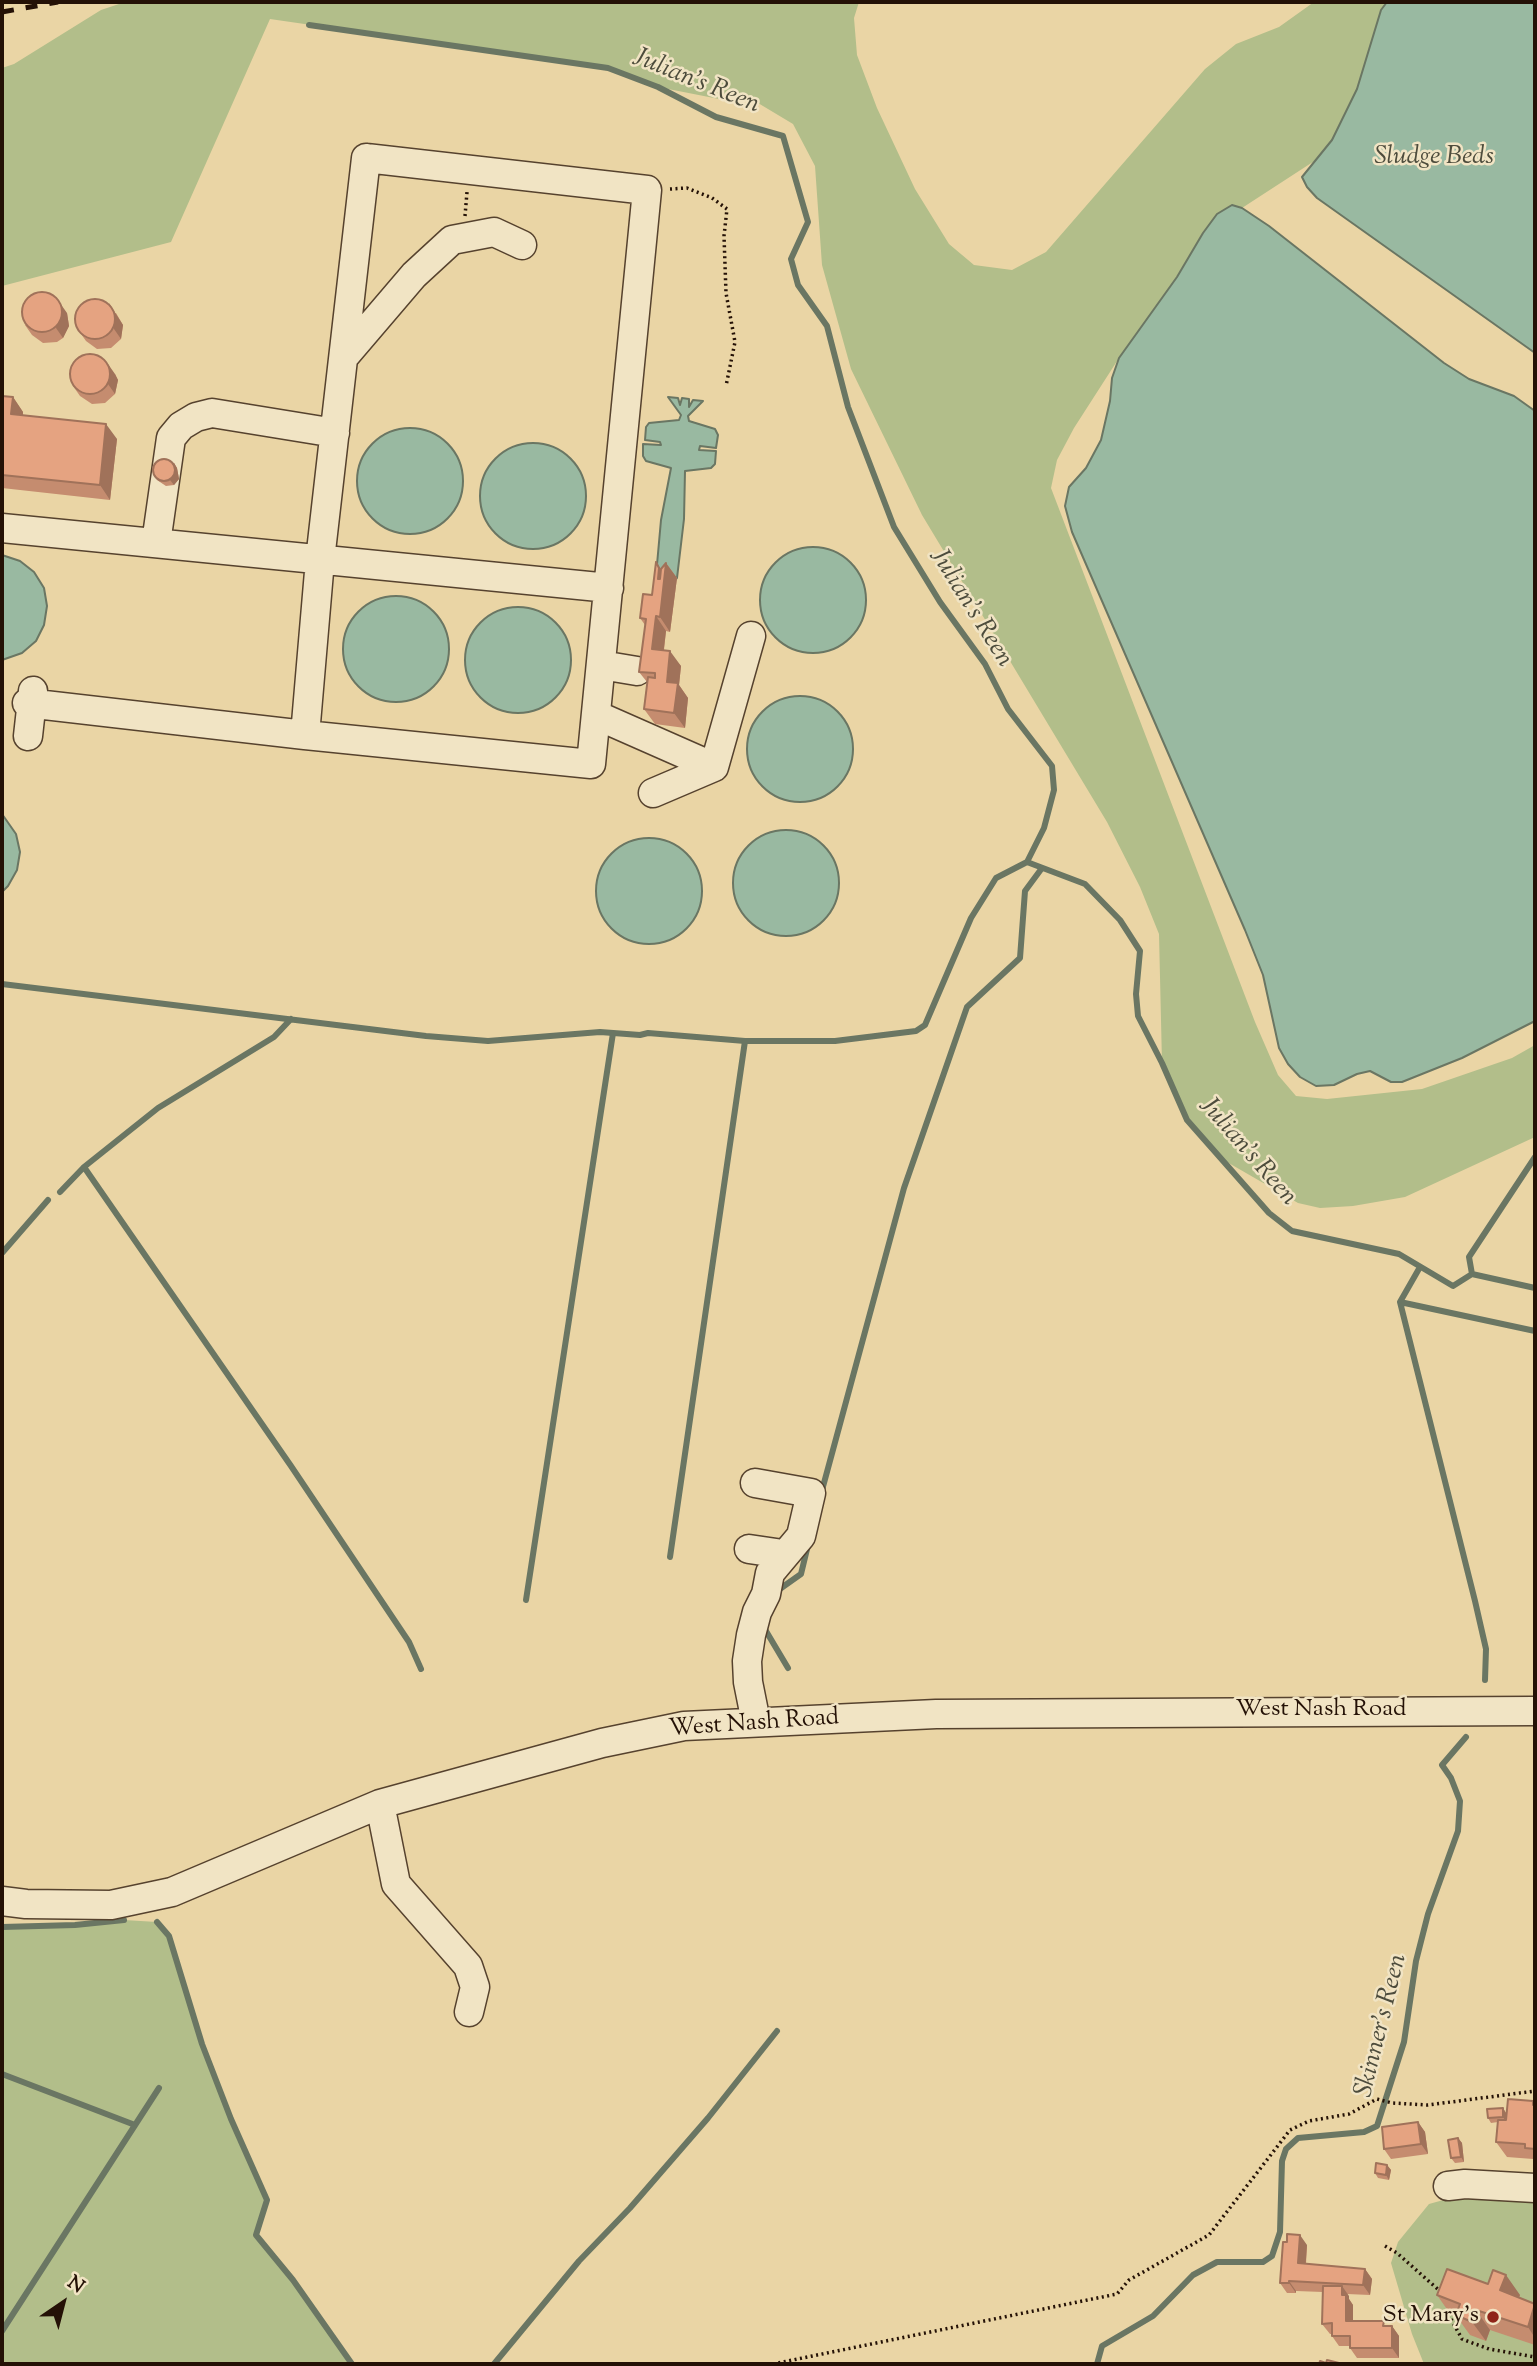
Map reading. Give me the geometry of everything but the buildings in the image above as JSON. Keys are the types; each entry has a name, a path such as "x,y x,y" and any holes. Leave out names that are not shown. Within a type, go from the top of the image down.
{"street":[{"path":"28,736 31,699 305,735 591,764 647,190 366,158 320,560 305,735"},
{"path":"344,357 414,275 452,240 494,232 522,244"},
{"path":"156,543 171,438 181,426 196,416 212,414 335,433"},
{"path":"2,528 609,588"},
{"path":"714,767 751,636"},
{"path":"601,666 637,671"},
{"path":"596,715 714,767"},
{"path":"653,793 714,767"},
{"path":"755,1483 811,1493 801,1536 783,1554 770,1573 766,1594 757,1612 751,1635 747,1661 748,1682 756,1722"},
{"path":"749,1549 783,1554"},
{"name":"West Nash Road","path":"2,1901 26,1904 111,1905 172,1892 380,1804 616,1740 684,1726 936,1714 1535,1711"},
{"path":"380,1804 396,1884 468,1966 475,1987 469,2012"},
{"path":"1448,2186 1465,2184 1535,2189"}],"path":[{"path":"463,238 470,169"},
{"path":"647,190 687,188 712,198 727,208 724,236 726,293 735,342 726,386"},
{"path":"773,2364 1117,2294 1129,2280 1209,2235 1290,2130 1310,2120 1349,2114 1377,2099 1392,2103 1428,2105 1535,2091"},
{"path":"1385,2246 1422,2274 1445,2296"},
{"path":"1453,2303 1451,2319 1462,2339 1489,2349 1535,2357"}],"shaded area":[{"path":"125,2 859,2 854,18 857,55 877,108 915,189 949,244 974,265 1012,270 1046,252 1205,69 1236,44 1279,27 1314,2 1387,2 1381,10 1357,89 1332,140 1319,158 1242,208 1232,205 1203,233 1177,277 1119,358 1074,428 1057,460 1051,488 1255,1022 1278,1075 1296,1096 1327,1099 1422,1089 1512,1058 1535,1045 1535,1137 1405,1197 1353,1206 1320,1208 1298,1203 1220,1158 1187,1120 1162,1063 1159,934 1140,887 1107,822 922,515 851,369 822,265 815,166 793,124 758,103 719,99 658,87 608,68 270,19 171,242 2,286 2,68 14,64 101,10"},
{"path":"124,1920 157,1922 169,1936 202,2044 267,2200 256,2235 293,2280 352,2364 2,2364 2,1927 75,1925"},
{"path":"1465,2194 1535,2198 1535,2364 1424,2364 1391,2263 1398,2242 1429,2204"}],"water":[{"name":"Sludge Beds","path":"1387,2 1535,2 1535,353 1317,198 1302,177 1332,140 1357,89 1381,10"},
{"path":"1232,205 1242,208 1269,226 1444,363 1469,379 1514,396 1535,411 1535,1021 1462,1058 1402,1082 1391,1082 1370,1071 1334,1085 1316,1086 1300,1077 1288,1064 1279,1048 1263,975 1072,532 1065,506 1069,487 1086,468 1101,440 1112,378 1119,358 1177,277 1217,214"},
{"path":"668,397 678,398 680,405 682,398 689,399 689,407 693,400 703,401 688,416 689,421 715,429 718,435 716,448 700,446 699,450 716,451 715,464 711,468 685,471 684,519 677,578 653,609 661,520 671,468 646,461 643,444 661,445 660,442 645,440 649,423 679,420 681,415"},
{"path":"410,428 430,432 448,443 459,461 463,481 459,501 448,519 430,530 410,534 390,530 372,519 361,501 357,481 361,461 372,443 390,432"},
{"path":"533,443 553,447 571,458 582,476 586,496 582,516 571,534 553,545 533,549 513,545 495,534 484,516 480,496 484,476 495,458 513,447"},
{"path":"813,547 833,551 851,562 862,580 866,600 862,620 851,638 833,649 813,653 793,649 775,638 764,620 760,600 764,580 775,562 793,551"},
{"path":"2,555 20,561 34,572 44,588 47,606 44,625 36,641 22,653 2,660"},
{"path":"396,596 416,600 434,611 445,629 449,649 445,669 434,687 416,698 396,702 376,698 358,687 347,669 343,649 347,629 358,611 376,600"},
{"path":"518,607 538,611 556,622 567,640 571,660 567,680 556,698 538,709 518,713 498,709 480,698 469,680 465,660 469,640 480,622 498,611"},
{"path":"800,696 820,700 838,711 849,729 853,749 849,769 838,787 820,798 800,802 780,798 762,787 751,769 747,749 751,729 762,711 780,700"},
{"path":"2,814 16,834 20,852 17,870 2,892"},
{"path":"786,830 806,834 824,845 835,863 839,883 835,903 824,921 806,932 786,936 766,932 748,921 737,903 733,883 737,863 748,845 766,834"},
{"path":"649,838 669,842 687,853 698,871 702,891 698,911 687,929 669,940 649,944 629,940 611,929 600,911 596,891 600,871 611,853 629,842"}],"waterway":[{"name":"Julian's Reen","path":"309,25 608,68 658,87 716,117 783,136 808,222 791,259 798,285 827,326 848,407 894,527 940,602 985,664 1008,709 1052,766 1054,790 1044,828 1027,862 1085,884 1120,920 1140,951 1136,994 1138,1016 1187,1120 1269,1213 1292,1231 1399,1254 1453,1286 1472,1274 1535,1288"},
{"path":"2,984 426,1036 488,1041 600,1032 745,1041 835,1041 916,1031 925,1025 971,918 996,878 1027,862"},
{"path":"821,1494 904,1188 967,1007 1020,958 1025,891 1042,868"},
{"path":"60,1192 84,1167 158,1108 274,1037 291,1019"},
{"path":"526,1600 613,1033"},
{"path":"670,1557 745,1041"},
{"path":"1472,1274 1469,1257 1535,1157"},
{"path":"84,1167 291,1466 409,1642 421,1669"},
{"path":"2,1253 48,1200"},
{"path":"1420,1267 1400,1302 1486,1649 1485,1680"},
{"path":"1400,1302 1535,1331"},
{"path":"777,1591 801,1574 808,1545"},
{"path":"763,1626 788,1668"},
{"name":"Skinner's Reen","path":"1097,2364 1102,2346 1153,2316 1193,2275 1217,2262 1263,2262 1272,2256 1280,2232 1282,2161 1286,2149 1298,2138 1364,2132 1377,2126 1404,2042 1416,1961 1428,1914 1458,1831 1460,1801 1451,1778 1442,1765 1466,1737"},
{"path":"2,1927 75,1925 124,1920"},
{"path":"157,1922 169,1936 202,2044 267,2200 256,2235 293,2280 352,2364"},
{"path":"494,2364 579,2261 630,2208 708,2118 777,2031"},
{"path":"2,2074 135,2125"},
{"path":"2,2331 159,2088"}],"railway":[{"path":"2,12 58,2"}],"place":[{"name":"St Mary's","path":"1493,2317"}]}
